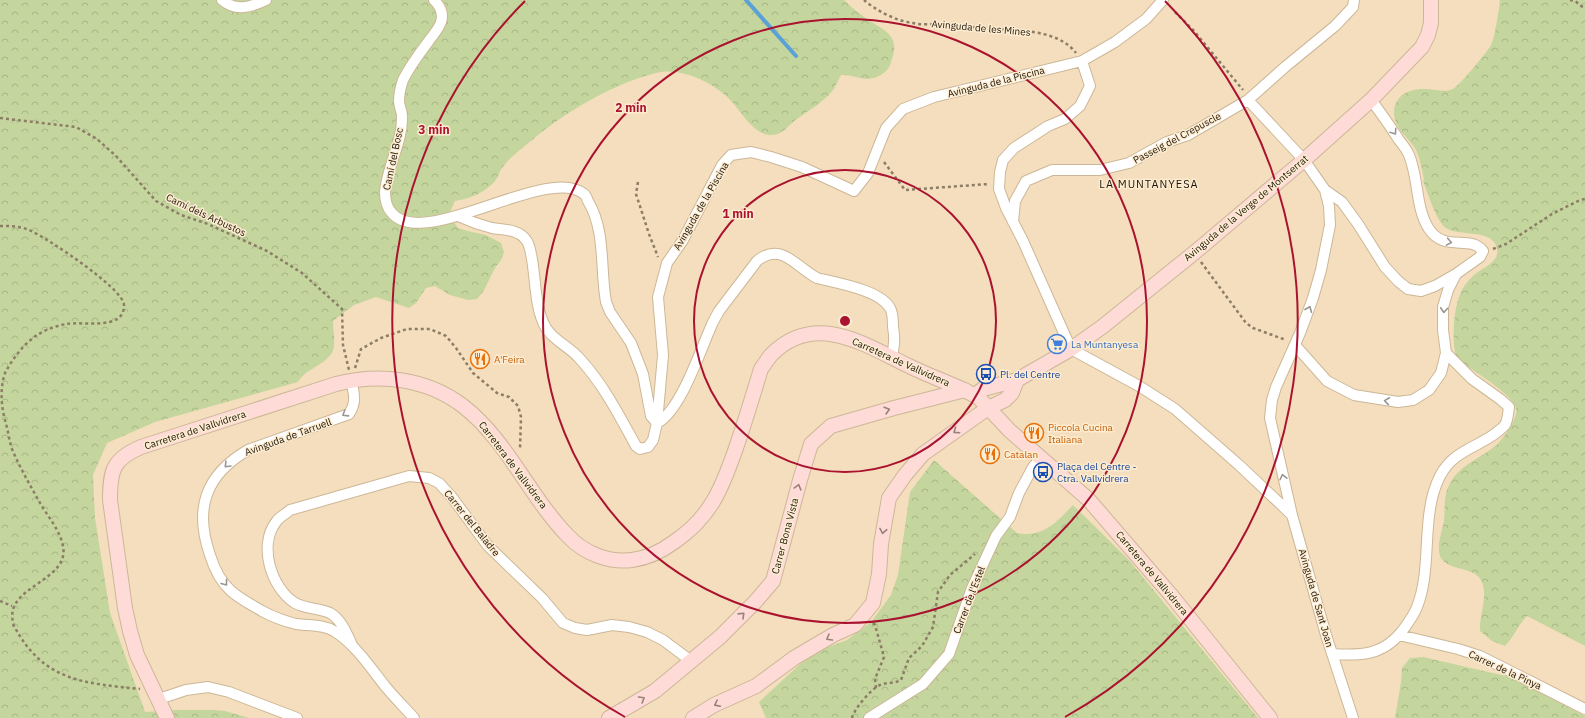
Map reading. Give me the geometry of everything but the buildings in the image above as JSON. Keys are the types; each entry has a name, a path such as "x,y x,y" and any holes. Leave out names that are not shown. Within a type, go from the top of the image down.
{"main road":[{"name":"Avinguda de la Verge de Montserrat","path":"1017,380 1071,349 1102,327 1194,253 1304,160 1371,100 1422,47 1428,35 1431,23 1431,0"},
{"name":"Carretera de Vallvidrera","path":"166,715 137,655 125,608 110,500 111,479 116,464 127,453 141,447 336,384 351,380 396,378 444,394 463,406 479,420 496,440 558,525 581,547 608,559 637,559 659,551 677,540 693,528 708,509 723,485 762,369 771,354 783,345 801,337 819,333 828,333 848,337 909,367 970,393 988,408 1003,424 1088,499 1171,595 1270,718"},
{"name":"Carrer Bona Vista","path":"609,718 655,691 691,661 725,632 755,602 773,581 811,444 831,426 894,408 970,393 1017,380"},
{"path":"693,718 714,705 756,686 794,658 833,635 855,625 873,603 879,574 881,544 889,498 905,475 923,454 988,408 999,404 1012,393 1017,380"}],"street":[{"path":"222,0 236,8 246,7 266,0"},
{"name":"Camí del Bosc","path":"434,0 441,9 441,22 410,68 400,90 399,101 402,115 400,133 387,181 386,203 392,213 402,221 418,224 458,216 482,207 560,186 573,188 584,194 595,215 599,231 606,302 610,312 632,343 643,374 650,416 656,423"},
{"name":"Avinguda de la Piscina","path":"458,216 493,228 512,231 520,234 526,239 533,262 541,314 546,328 580,359 600,384 636,446 640,449 648,447 653,440 656,423 663,355 658,297 667,263 683,240 722,165 731,155 751,152 771,157 802,167 854,191 868,173 886,128 903,109 934,97 1082,61 1115,42 1140,23 1163,0"},
{"name":"Passeig del Crepuscle","path":"1013,222 1015,201 1026,182 1052,170 1100,170 1129,163 1167,142 1188,135 1248,100 1335,26 1353,7 1354,0"},
{"path":"1082,61 1090,86 1080,106 1065,118 1048,126 1014,148 1003,160 999,183 999,188 1006,208 1023,241 1071,349 1139,386 1175,409 1239,465 1292,515"},
{"path":"1248,100 1304,160 1325,190 1335,196 1345,206 1385,267 1408,289 1421,291 1435,286 1456,274 1480,257 1483,251 1477,245 1447,242 1438,239 1429,229 1419,201 1409,154 1371,100"},
{"name":"Avinguda de Sant Joan","path":"1325,190 1330,215 1327,241 1313,298 1295,345 1276,387 1272,400 1270,418 1292,515 1332,654 1354,655 1376,652 1384,648 1399,635 1417,608 1421,592 1427,529 1435,488 1440,477 1446,466 1460,454 1490,438 1505,425 1509,407 1472,379 1446,353"},
{"path":"656,423 663,420 672,410 680,397 719,311 757,261 763,256 770,254 778,253 786,257 817,278 876,294 885,301 891,310 894,336 895,348 891,357"},
{"path":"1295,345 1327,381 1354,395 1398,402 1413,400 1429,390 1441,373 1446,353 1443,330 1443,306 1448,290 1456,274"},
{"name":"Avinguda de Tarruell","path":"351,380 355,396 353,407 349,414 261,445 236,457 219,474 211,485 204,499 202,513 205,540 212,561 220,577 230,590 260,610 278,619 296,624 322,626 333,631 352,645 389,691 414,718"},
{"name":"Carrer de l'Estel","path":"869,718 923,684 949,654 972,588 996,536 1010,517 1019,492 1033,467 1041,458"},
{"name":"Carrer del Baladre","path":"352,645 345,629 331,614 307,608 294,602 283,591 275,579 270,564 267,548 270,534 276,521 290,510 409,476 414,476 429,478 439,483 451,496 488,546 542,598 563,622 575,628 588,630 612,625 629,627 647,632 663,640 691,661"},
{"name":"Carrer de la Pinya","path":"1399,635 1458,649 1480,656 1585,709"},
{"path":"1332,654 1353,718"},
{"path":"157,695 208,687 229,692 297,718"}],"path":[{"name":"Avinguda de les Mines","path":"864,0 872,7 913,24 960,25 1031,31 1055,38 1072,48 1082,61"},
{"path":"1570,0 1575,1 1585,9"},
{"path":"1175,12 1240,85 1248,100"},
{"name":"Camí dels Arbustos","path":"0,118 76,127 97,139 116,156 156,200 181,215 208,224 267,251 302,273 342,309 343,345 351,380"},
{"path":"876,152 905,190 999,183"},
{"path":"638,182 636,194 649,234 665,272"},
{"path":"1483,251 1506,244 1552,214 1585,199"},
{"path":"0,226 14,226 28,230 48,239 118,293 125,303 124,311 120,319 111,322 68,324 38,334 21,349 4,375 1,393 1,407 12,448 19,466 63,542 63,559 57,568 25,589 16,598 10,614 13,623 30,649 60,674 80,682 157,695"},
{"path":"1194,253 1246,323 1253,328 1285,339 1295,345"},
{"path":"351,380 361,349 381,338 407,329 430,329 446,336 456,348 472,373 498,393 509,397 518,406 521,417 519,471"},
{"path":"852,718 853,712 876,688 880,685 894,683 901,680 909,658 922,646 933,627 938,592 950,575 978,551 992,545"},
{"path":"0,601 12,606"},
{"path":"863,615 875,625 884,657 875,679 876,688"}],"green space":[{"path":"0,0 844,0 868,20 890,35 893,40 894,53 887,70 877,77 870,79 841,75 834,88 825,98 776,135 765,134 758,131 719,90 695,77 686,74 678,72 661,72 627,82 610,90 575,109 544,130 508,161 496,180 486,189 472,197 455,201 449,214 458,228 486,235 501,243 504,252 483,292 477,299 468,300 450,295 435,286 426,288 416,303 409,308 376,297 354,305 333,321 334,346 329,357 306,373 298,382 155,422 107,443 93,475 95,518 110,613 145,712 214,710 225,711 249,718 0,718"},
{"path":"1500,0 1585,0 1585,646 1527,616 1505,646 1492,641 1480,631 1484,599 1481,580 1477,575 1471,572 1445,562 1441,558 1439,551 1444,521 1445,497 1450,483 1456,474 1490,450 1502,439 1513,423 1516,408 1507,395 1481,375 1457,360 1455,353 1454,324 1455,313 1460,295 1468,281 1494,260 1497,253 1497,248 1494,242 1489,238 1482,235 1452,231 1442,224 1423,181 1424,179 1421,164 1416,150 1396,123 1394,113 1400,97 1409,91 1420,89 1443,91 1450,90 1461,82 1491,45 1498,17"},
{"path":"934,460 1017,533 1026,534 1042,531 1055,523 1073,505 1129,560 1258,718 766,718 759,702 799,665 820,650 847,640 872,621 891,595 898,575 910,492"},
{"path":"1423,657 1510,677 1585,716 1585,718 1395,718 1402,668 1410,658"}],"waterway":[{"path":"746,0 796,56"}],"place":[{"name":"La Muntanyesa","path":"1057,344"},
{"name":"A'Feira","path":"480,359"},
{"name":"Pl. del Centre","path":"986,374"},
{"name":"Piccola Cucina Italiana","path":"1034,433"},
{"name":"Catalan","path":"990,454"},
{"name":"Plaça del Centre - Ctra. Vallvidrera","path":"1043,472"}],"district":[{"name":"LA MUNTANYESA","path":"1149,184"}]}
